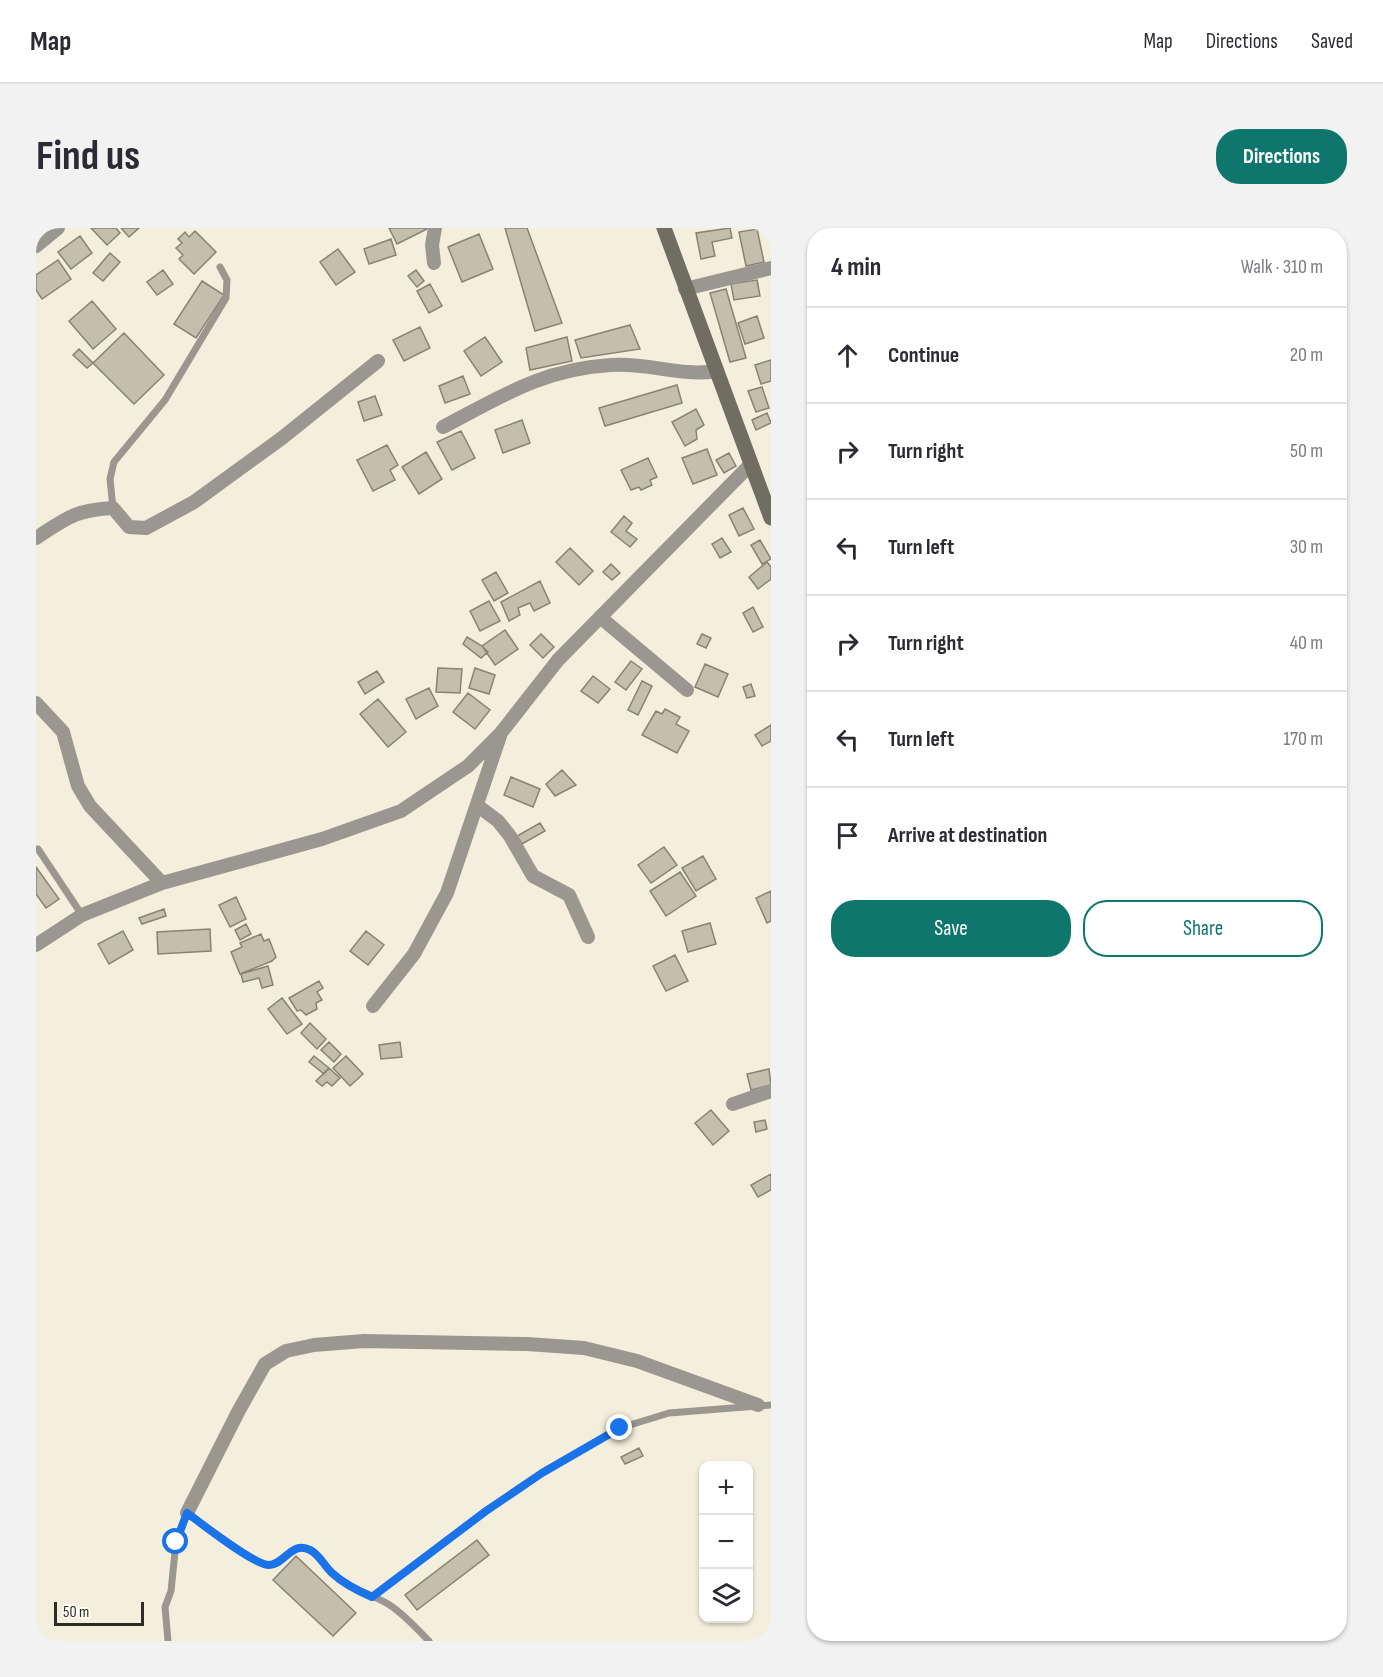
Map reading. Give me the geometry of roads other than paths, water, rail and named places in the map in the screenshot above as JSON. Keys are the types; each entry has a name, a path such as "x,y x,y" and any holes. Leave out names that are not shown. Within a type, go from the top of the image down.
{"main road":[{"path":"664,228 684,289 771,518"}],"street":[{"path":"36,246 58,228"},
{"path":"434,263 432,245 435,228"},
{"path":"684,289 771,268"},
{"path":"36,538 78,512 114,508 129,527 138,530 146,528 194,502 282,438 378,361"},
{"path":"443,426 530,382 553,373 611,365 645,365 695,374 717,371"},
{"path":"36,945 82,915 162,883 322,839 401,811 468,766 501,734 558,660 751,464"},
{"path":"600,617 687,690"},
{"path":"36,703 63,732 78,786 90,806 162,883"},
{"path":"373,1006 414,954 447,893 501,734"},
{"path":"478,806 498,821 510,836 533,876 569,895 588,937"},
{"path":"733,1104 771,1091"},
{"path":"187,1513 238,1412 266,1364 286,1351 314,1345 364,1341 527,1344 584,1348 638,1361 764,1405"}],"lane":[{"path":"114,508 110,479 114,462 165,400 226,298 227,280 220,267"},
{"path":"38,849 82,915"},
{"path":"372,1597 523,1485 620,1428 669,1413 764,1405"},
{"path":"168,1641 165,1607 171,1591 176,1542 187,1513 267,1566 275,1564 292,1551 304,1547 312,1550 332,1573 350,1587 399,1611 429,1641"}]}
